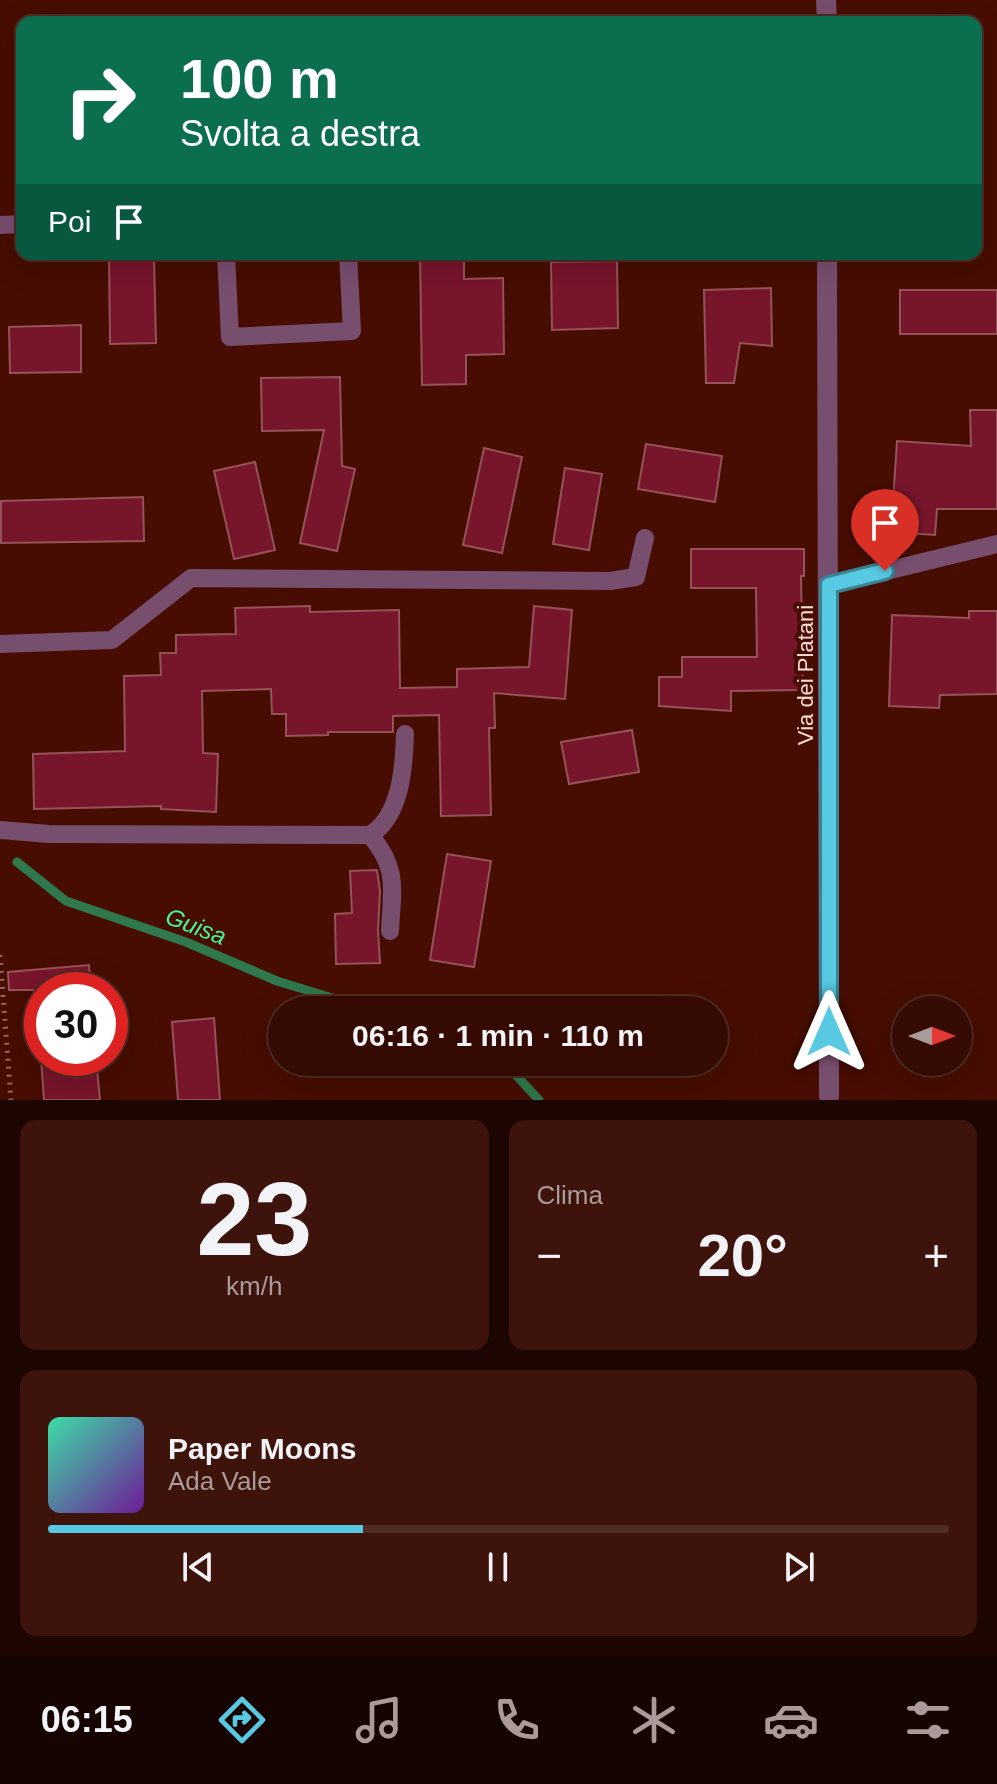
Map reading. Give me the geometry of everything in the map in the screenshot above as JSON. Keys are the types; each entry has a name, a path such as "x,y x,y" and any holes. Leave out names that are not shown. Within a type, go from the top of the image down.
{"street":[{"name":"Via dei Platani","path":"827,260 829,1096"}],"lane":[{"path":"226,260 230,337 352,331 348,260"},
{"path":"0,644 112,640 191,578 610,581 636,577 645,538"},
{"path":"829,585 997,544"},
{"path":"0,830 49,834 370,835 382,828 404,777 405,734"},
{"path":"370,835 385,852 392,872 390,931"}],"path":[{"path":"0,955 11,1100"}],"building":[{"path":"109,260 154,260 156,343 110,344"},
{"path":"420,260 464,260 464,279 503,278 504,354 466,355 466,384 422,385"},
{"path":"617,261 618,328 552,330 551,262"},
{"path":"771,288 772,346 740,343 734,383 706,383 704,290"},
{"path":"900,290 997,290 997,334 900,334"},
{"path":"81,325 81,372 10,373 9,327"},
{"path":"340,377 342,466 355,469 337,551 300,543 324,430 262,431 261,378"},
{"path":"970,410 997,410 997,509 937,509 935,535 891,532 897,441 971,446"},
{"path":"646,444 722,456 715,502 638,489"},
{"path":"484,448 522,457 502,553 463,545"},
{"path":"255,462 275,550 234,559 214,471"},
{"path":"565,468 602,474 589,550 553,544"},
{"path":"143,497 144,541 1,543 1,501"},
{"path":"691,549 804,549 804,576 801,576 803,690 731,691 731,711 659,706 659,677 682,677 682,657 757,657 756,588 691,588"},
{"path":"310,606 310,612 399,610 400,688 457,687 457,669 529,667 534,606 572,610 565,699 494,693 495,728 489,728 491,815 441,816 439,715 393,716 393,732 328,732 328,735 286,736 286,714 272,714 271,689 202,691 203,753 218,754 216,812 161,809 161,806 34,809 33,754 125,751 124,676 161,675 160,653 176,653 176,635 236,634 235,608"},
{"path":"969,611 997,611 997,694 940,695 939,708 889,706 892,615 969,618"},
{"path":"632,730 639,772 569,784 561,742"},
{"path":"447,854 491,861 474,967 430,960"},
{"path":"377,870 380,963 336,964 335,914 352,913 350,871"},
{"path":"89,965 90,972 24,972 24,990 9,990 8,972"},
{"path":"214,1018 220,1100 178,1100 172,1022"},
{"path":"42,1076 98,1076 100,1100 44,1100"}],"waterway":[{"name":"Guisa","path":"17,862 66,901 186,942 277,981 326,996"},
{"name":"Guisa","path":"517,1076 539,1100"}],"route":[{"path":"829,1032 829,585 885,571"}]}
